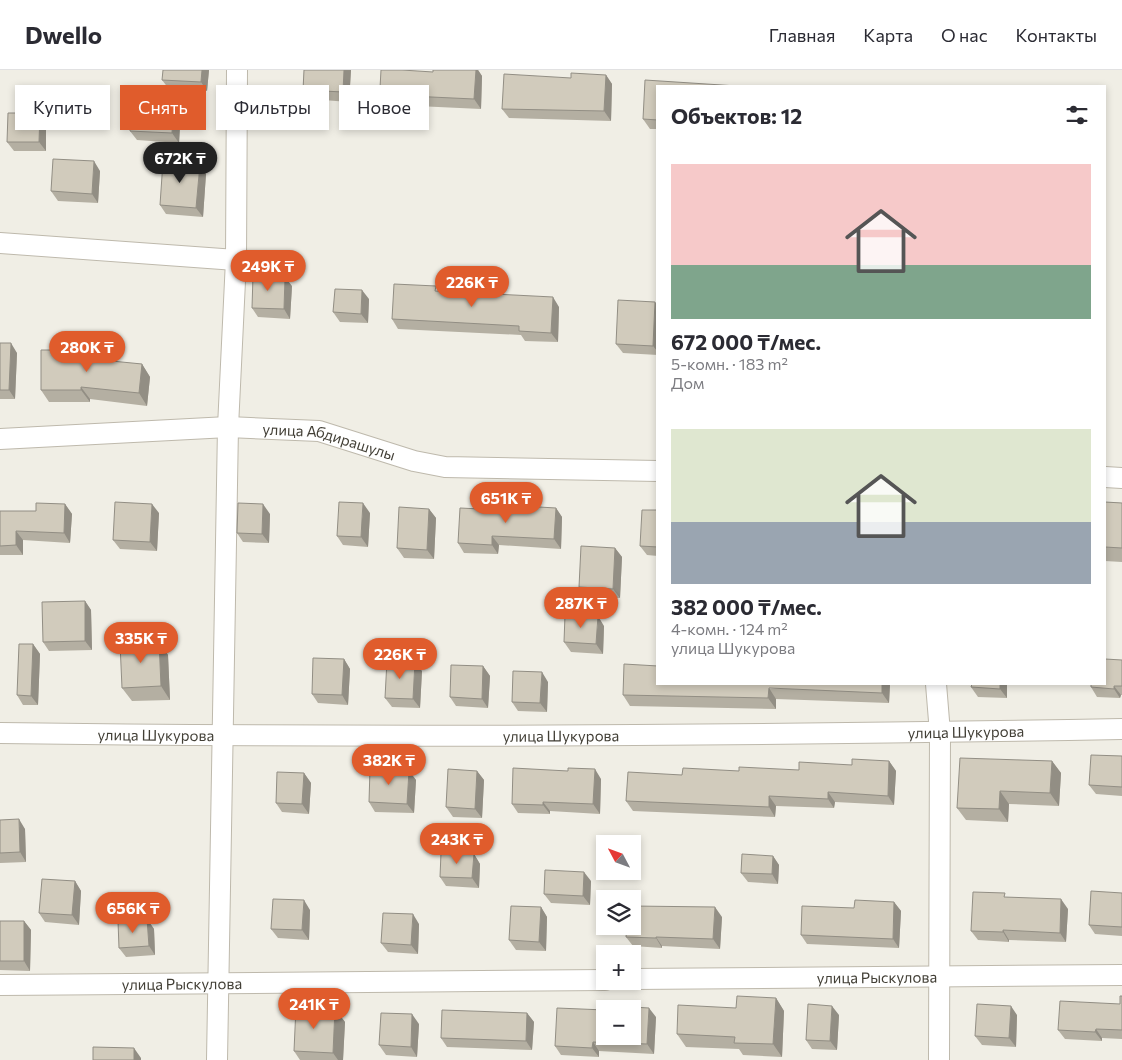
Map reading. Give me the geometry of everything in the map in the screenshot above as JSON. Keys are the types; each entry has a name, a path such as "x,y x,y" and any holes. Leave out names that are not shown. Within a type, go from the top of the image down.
{"street":[{"path":"217,1060 228,427 236,260 237,70"},
{"path":"0,243 236,260"},
{"name":"улица Абдирашулы","path":"0,440 228,427 319,431 414,461 445,467 656,471"},
{"path":"1106,477 1122,478"},
{"path":"936,685 940,733 940,1060"},
{"name":"улица Шукурова","path":"0,733 222,736 940,733 1122,729"},
{"name":"улица Рыскулова","path":"641,979 1122,975"},
{"name":"улица Рыскулова","path":"0,985 596,980"}],"building":[{"path":"163,70 202,70 201,82 162,80"},
{"path":"304,70 344,70 343,85 339,85 339,92 329,91 329,85 303,85"},
{"path":"381,70 433,72 433,70 476,70 474,99 429,97 429,85 380,85"},
{"path":"571,73 606,75 604,111 502,109 504,74 571,78"},
{"path":"645,80 722,85 656,85 656,120 643,119"},
{"path":"8,113 15,113 15,130 39,130 39,142 7,142"},
{"path":"130,130 172,130 172,133"},
{"path":"53,159 94,161 92,194 51,191"},
{"path":"163,161 200,164 196,208 160,205"},
{"path":"253,275 285,277 284,309 252,308"},
{"path":"394,284 436,286 435,291 553,297 551,333 519,331 519,326 392,319"},
{"path":"335,289 362,290 361,314 333,312"},
{"path":"618,300 655,302 653,346 616,344"},
{"path":"0,343 11,343 9,390 0,390"},
{"path":"41,350 81,350 81,358 142,364 139,393 81,387 81,390 41,390"},
{"path":"115,502 152,504 150,542 113,540"},
{"path":"339,502 363,503 361,537 337,536"},
{"path":"1106,502 1122,503 1122,548 1106,547"},
{"path":"36,503 65,504 64,533 16,531 16,545 0,546 0,511 36,511"},
{"path":"238,503 263,504 262,534 237,533"},
{"path":"522,506 556,508 554,539 492,536 492,545 458,543 460,508 521,511"},
{"path":"399,507 429,509 427,550 397,548"},
{"path":"642,510 656,510 656,547 640,546"},
{"path":"581,546 615,548 613,589 579,587"},
{"path":"85,601 85,641 43,642 42,602"},
{"path":"565,615 598,616 596,644 564,642"},
{"path":"159,641 161,686 122,688 120,643"},
{"path":"19,644 33,644 31,696 17,695"},
{"path":"313,658 344,659 342,695 312,694"},
{"path":"1106,659 1122,660 1122,686 1114,686 1114,689 1091,687 1091,685 1106,685"},
{"path":"387,660 415,662 413,699 385,698"},
{"path":"624,664 656,666 656,685 882,685 882,693 769,688 768,698 623,695"},
{"path":"451,665 483,666 482,699 450,697"},
{"path":"513,671 542,672 540,703 512,702"},
{"path":"972,685 1000,685 1000,689 971,687"},
{"path":"1091,755 1122,756 1122,787 1089,785"},
{"path":"960,758 1052,761 1050,793 1000,791 999,809 957,808"},
{"path":"852,759 889,761 888,796 828,792 828,799 769,796 769,807 626,801 628,772 682,775 683,768 739,771 739,767 799,770 799,762 852,765"},
{"path":"513,768 568,771 568,768 595,769 593,804 543,802 543,805 512,804"},
{"path":"370,769 409,771 407,804 369,802"},
{"path":"448,769 477,771 475,809 446,807"},
{"path":"277,772 304,773 302,804 276,803"},
{"path":"19,819 20,852 0,853 0,820"},
{"path":"441,853 474,854 472,878 440,877"},
{"path":"742,854 773,856 772,874 741,873"},
{"path":"545,870 584,872 583,896 544,894"},
{"path":"42,879 75,881 72,915 39,913"},
{"path":"1091,891 1122,893 1122,927 1089,925"},
{"path":"973,892 1005,893 1004,897 1061,899 1060,933 1003,930 1003,932 971,931"},
{"path":"273,899 304,900 302,930 271,929"},
{"path":"855,900 894,902 893,939 801,935 802,906 854,908"},
{"path":"511,906 541,907 539,942 509,940"},
{"path":"641,906 715,907 713,939 626,937 626,935 641,935"},
{"path":"383,913 413,914 411,945 381,943"},
{"path":"147,919 149,946 119,948 118,921"},
{"path":"0,921 24,921 24,961 0,961"},
{"path":"737,996 776,998 773,1044 734,1043 735,1037 677,1034 678,1005 736,1008"},
{"path":"1120,996 1122,996 1122,1030 1096,1029 1095,1032 1058,1030 1060,1001 1120,1004"},
{"path":"808,1004 832,1006 830,1041 806,1040"},
{"path":"977,1004 1011,1006 1009,1038 975,1036"},
{"path":"296,1007 335,1009 333,1053 294,1051"},
{"path":"557,1008 596,1010 596,1042 593,1042 592,1048 555,1046"},
{"path":"641,1008 649,1008 647,1044 641,1044"},
{"path":"442,1010 527,1013 526,1041 441,1038"},
{"path":"381,1013 412,1014 411,1047 379,1045"},
{"path":"93,1047 134,1048 134,1060 93,1060"}]}
